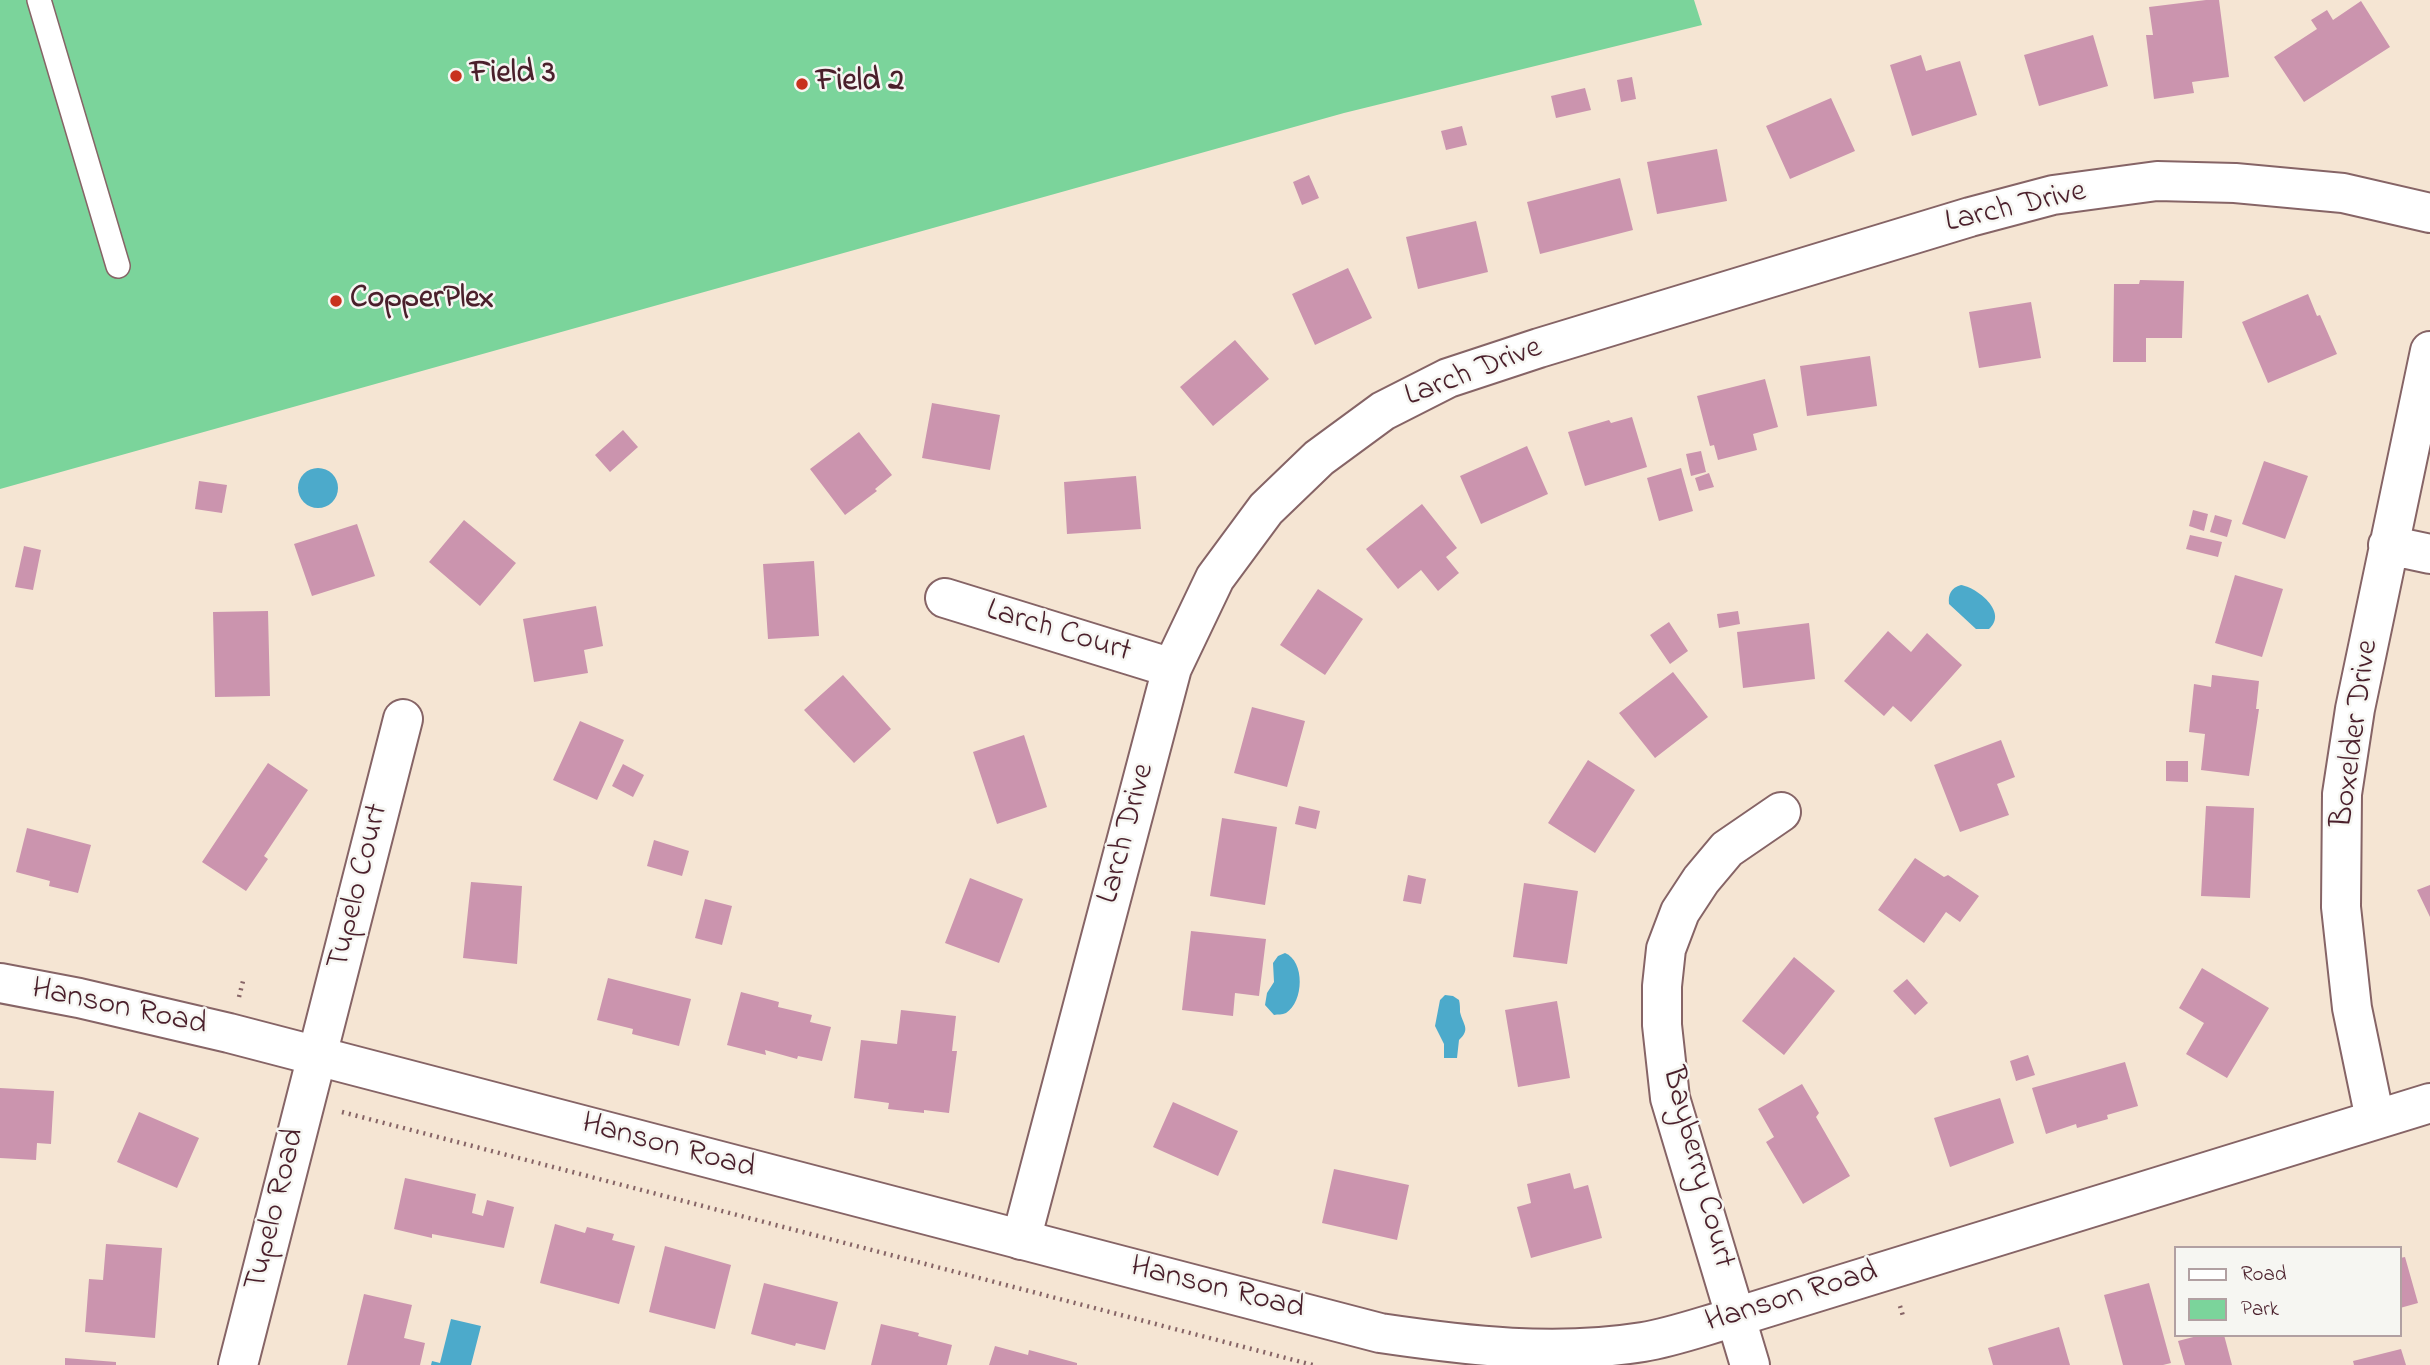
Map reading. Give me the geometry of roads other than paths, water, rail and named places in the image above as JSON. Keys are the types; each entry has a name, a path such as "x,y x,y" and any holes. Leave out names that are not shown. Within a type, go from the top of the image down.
{"street":[{"name":"Larch Drive","path":"1021,1240 1171,668 1215,578 1266,509 1319,458 1383,411 1448,378 1539,348 1970,216 2053,195 2157,181 2235,183 2343,193 2430,213"},
{"name":"Boxelder Drive","path":"2375,1119 2352,1008 2343,919 2342,794 2355,709 2430,351"},
{"path":"2388,545 2430,554"},
{"name":"Larch Court","path":"945,598 1171,668"},
{"name":"Tupelo Court","path":"317,1056 403,719"},
{"name":"Bayberry Court","path":"1751,1365 1670,1098 1662,1025 1662,986 1666,949 1679,912 1727,849 1781,812"},
{"name":"Hanson Road","path":"0,983 79,998 317,1056 1381,1333 1460,1345 1524,1349 1580,1348 1644,1342 1736,1317 2430,1103"},
{"name":"Tupelo Road","path":"238,1365 317,1056"}],"lane":[{"path":"39,0 118,266"}],"water":[{"path":"318,468 326,469 332,474 337,480 337,496 332,502 326,507 318,508 310,507 304,502 299,496 298,488 299,480 304,474 310,469"},
{"path":"1961,585 1982,595 1993,608 1994,622 1989,629 1976,629 1949,604 1951,592"},
{"path":"1285,953 1292,957 1296,964 1299,991 1292,1008 1286,1013 1274,1015 1265,1005 1267,993 1274,982 1273,963 1278,956"},
{"path":"1445,995 1459,1000 1465,1027 1465,1033 1459,1040 1457,1058 1444,1058 1444,1044 1435,1026 1440,1000"},
{"path":"451,1319 481,1326 471,1365 431,1365 432,1361 440,1363"}],"place":[{"name":"Field 3","path":"456,76"},
{"name":"Field 2","path":"802,84"},
{"name":"CopperPlex","path":"336,301"}]}
